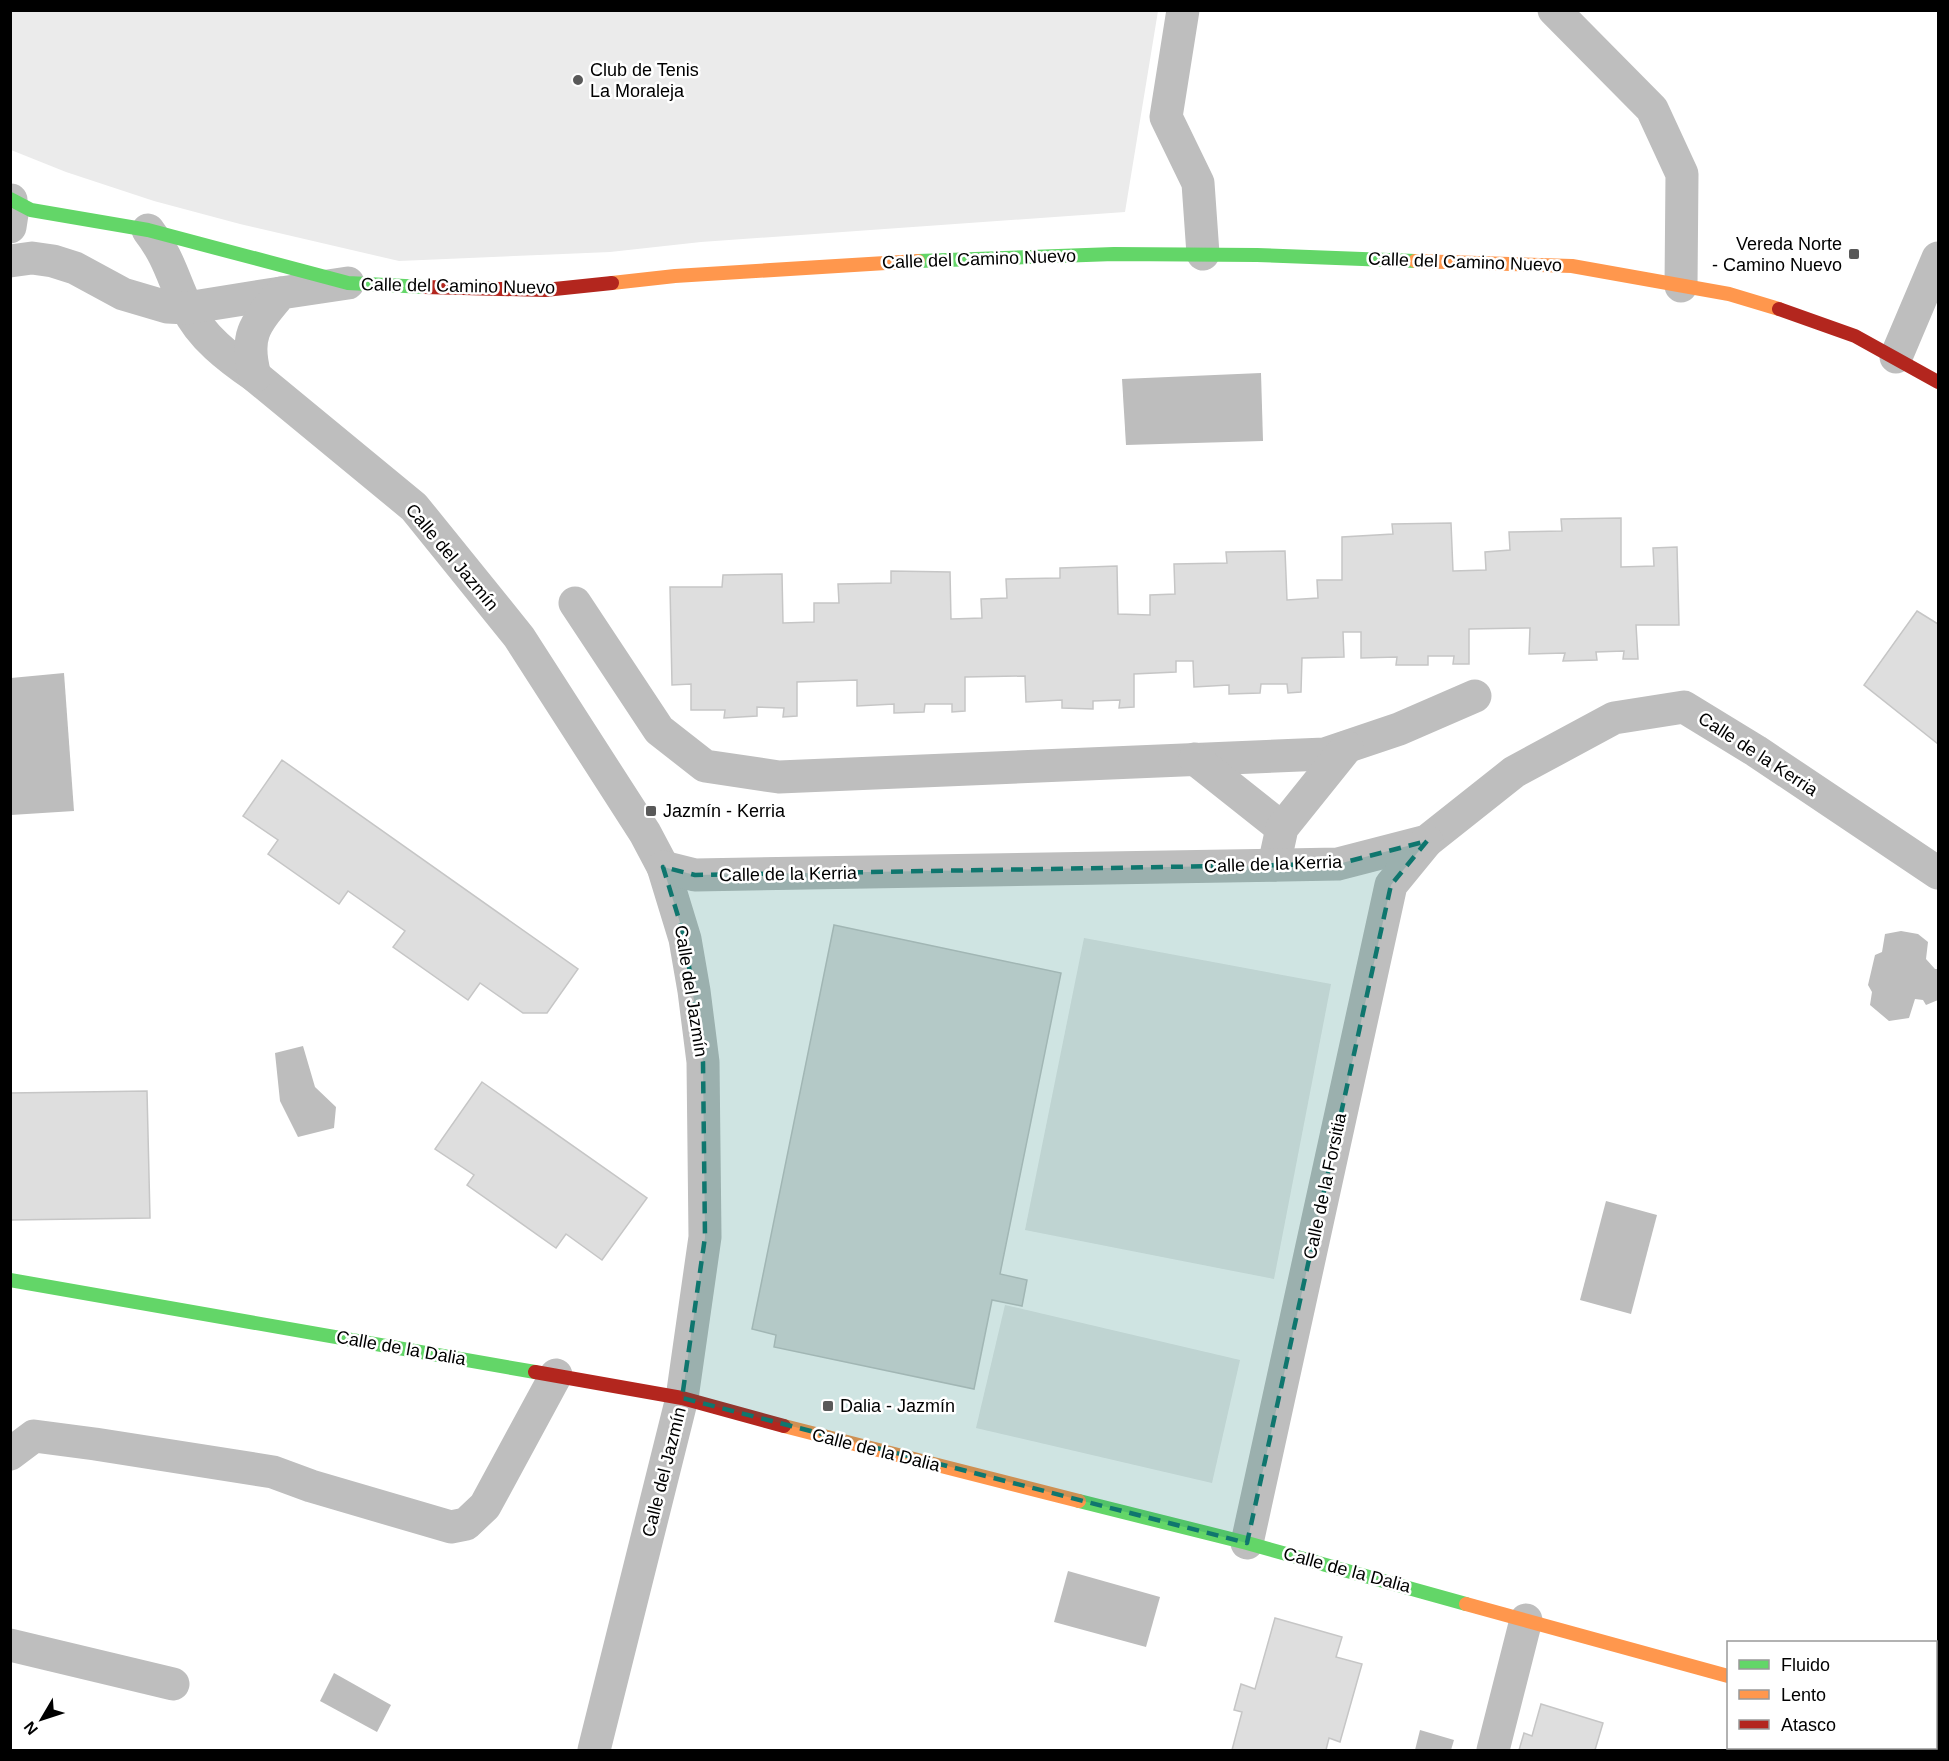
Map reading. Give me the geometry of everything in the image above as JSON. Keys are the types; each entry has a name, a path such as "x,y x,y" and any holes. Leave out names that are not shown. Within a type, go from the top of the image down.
{"street":[{"path":"1183,10 1166,117 1198,183 1203,254"},
{"path":"1554,10 1652,109 1682,174 1682,286"},
{"path":"10,227 11,200"},
{"name":"Calle del Camino Nuevo","path":"11,200 31,210 148,230 348,283 412,287 545,290 675,276 866,263 1114,254 1203,254 1572,266 1729,294 1804,317 1855,336 1938,382"},
{"name":"Calle del Jazmín","path":"148,230 161,247 187,308 195,322 210,339 232,360 255,376 414,507 519,637 613,782 663,867 685,939 703,1062 705,1237 682,1398 594,1750"},
{"path":"10,261 32,258 53,261 75,268 123,294 168,307 187,308 348,283"},
{"path":"1896,357 1938,258"},
{"path":"255,376 250,354 252,331 281,293"},
{"path":"575,603 659,730 705,766 779,777 1325,754 1399,729 1475,696"},
{"name":"Calle de la Kerria","path":"663,867 695,875 1338,864 1427,841 1514,772 1614,718 1684,707 1756,751 1938,873"},
{"path":"1274,865 1282,828 1347,747"},
{"path":"1195,759 1282,828"},
{"name":"Calle de la Forsitia","path":"1247,1543 1391,885 1427,841"},
{"name":"Calle de la Dalia","path":"10,1280 682,1398 813,1434 1247,1543 1727,1676"},
{"path":"10,1454 33,1436 273,1472 311,1486 451,1527 466,1524 485,1506 556,1375"},
{"path":"1493,1750 1526,1620"},
{"path":"10,1645 173,1684"}],"highlighted area":[{"path":"1427,841 1391,885 1247,1543 682,1398 705,1237 703,1062 685,939 663,867 695,875 1338,864"}],"shaded area":[{"name":"Club de Tenis La Moraleja","path":"10,11 1158,11 1125,212 701,242 610,252 399,261 240,224 154,201 66,172 11,150"},
{"path":"1261,373 1263,441 1126,445 1122,379"},
{"path":"64,673 74,811 11,815 11,678"},
{"path":"1901,931 1918,934 1928,942 1926,959 1935,969 1938,969 1938,1000 1926,1005 1923,1000 1915,999 1909,1018 1889,1021 1870,1005 1872,992 1868,985 1875,955 1882,952 1885,934"},
{"path":"1084,938 1331,984 1274,1279 1025,1230"},
{"path":"303,1046 315,1087 336,1107 334,1128 298,1137 280,1101 275,1053"},
{"path":"1606,1201 1657,1215 1631,1314 1580,1300"},
{"path":"1005,1305 1240,1360 1212,1483 976,1428"},
{"path":"1068,1571 1160,1597 1146,1647 1054,1622"},
{"path":"334,1673 391,1705 377,1732 320,1701"},
{"path":"1420,1730 1454,1740 1451,1750 1415,1750"}],"building":[{"path":"1621,518 1621,567 1654,566 1653,548 1677,547 1679,625 1636,625 1638,659 1623,659 1624,651 1596,652 1597,660 1563,661 1565,653 1529,654 1530,628 1469,629 1469,664 1453,664 1454,656 1428,656 1428,665 1396,665 1397,657 1361,658 1361,632 1343,632 1344,657 1302,658 1301,692 1288,693 1287,684 1261,684 1260,693 1229,694 1229,685 1194,687 1193,661 1176,661 1176,672 1134,674 1134,707 1119,708 1120,700 1093,701 1093,709 1062,708 1062,700 1026,702 1025,676 965,677 965,711 952,712 952,704 925,704 924,712 894,713 894,704 857,706 857,680 797,682 797,716 783,717 784,708 757,707 757,716 724,718 725,710 691,710 691,684 672,685 670,587 722,587 723,575 782,574 783,623 814,622 814,603 839,603 838,584 891,583 891,571 950,572 951,619 982,618 981,599 1007,598 1006,579 1060,578 1060,568 1117,566 1118,614 1150,615 1150,595 1175,594 1174,564 1227,563 1226,552 1285,551 1287,600 1318,598 1317,580 1342,580 1342,537 1393,534 1392,524 1451,523 1453,571 1486,570 1485,552 1510,550 1509,532 1562,531 1561,519"},
{"path":"1917,611 1938,624 1938,744 1864,685"},
{"path":"282,760 578,969 547,1013 523,1013 480,983 468,1000 393,947 405,931 348,891 339,904 268,854 278,840 243,816"},
{"path":"834,925 1061,973 1000,1274 1027,1280 1022,1306 992,1300 974,1389 774,1347 776,1335 752,1329"},
{"path":"482,1082 647,1198 602,1260 566,1234 556,1248 467,1185 474,1175 435,1149"},
{"path":"147,1091 150,1218 10,1220 10,1093"},
{"path":"1275,1618 1342,1637 1336,1657 1362,1664 1340,1742 1329,1738 1326,1750 1232,1750 1242,1712 1234,1710 1241,1684 1255,1689"},
{"path":"1541,1704 1603,1723 1595,1750 1519,1750 1524,1733 1532,1736"}],"traffic: fast":[{"path":"10,199 31,210 148,230 348,283 424,287"},
{"path":"918,261 1114,254 1257,255 1415,261"},
{"path":"10,1280 535,1372"},
{"path":"1079,1501 1247,1543 1466,1604"}],"traffic: slow":[{"path":"612,283 675,276 918,261"},
{"path":"1415,261 1572,266 1729,294 1779,309"},
{"path":"784,1426 1079,1501"},
{"path":"1466,1604 1727,1676"}],"traffic: jam":[{"path":"424,287 545,290 612,283"},
{"path":"1779,309 1855,336 1938,382"},
{"path":"535,1372 682,1398 784,1426"}],"place":[{"name":"Club de Tenis La Moraleja","path":"578,80"},
{"name":"Vereda Norte - Camino Nuevo","path":"1854,254"},
{"name":"Jazmín - Kerria","path":"651,811"},
{"name":"Dalia - Jazmín","path":"828,1406"}]}
